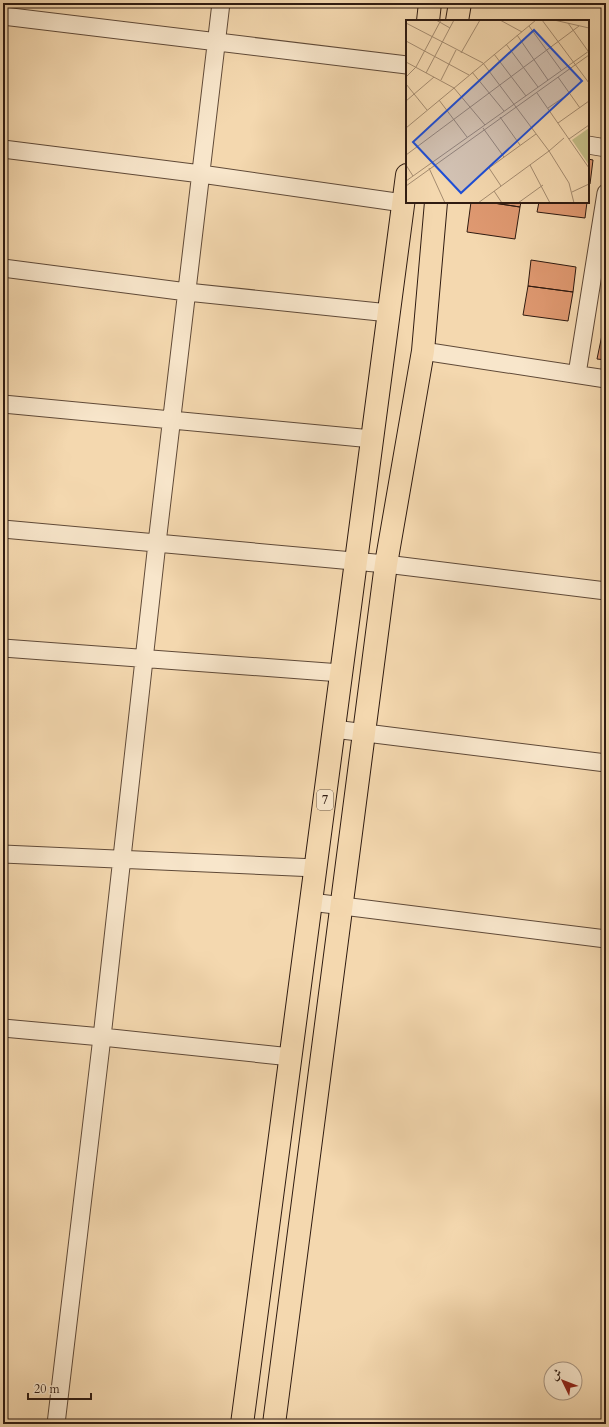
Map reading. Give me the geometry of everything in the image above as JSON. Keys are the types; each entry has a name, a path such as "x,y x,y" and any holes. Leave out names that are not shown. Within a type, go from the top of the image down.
{"main road":[{"path":"428,20 430,3"},
{"path":"457,20 460,3"},
{"name":"7","path":"242,1424 406,182"},
{"path":"274,1424 386,564 423,351 436,203"}],"street":[{"path":"56,1424 102,1037 157,543 221,3"},
{"path":"3,16 406,65"},
{"path":"589,145 606,148"},
{"path":"3,149 201,174 403,203"},
{"path":"577,374 606,193"},
{"path":"3,268 187,292 389,314"},
{"path":"423,351 606,379"},
{"path":"3,404 372,439"},
{"path":"3,529 386,564 606,591"},
{"path":"3,648 341,673"},
{"path":"334,729 606,763"},
{"path":"3,854 316,868"},
{"path":"311,902 606,939"},
{"path":"3,1028 291,1057"}],"building":[{"path":"589,159 593,160 589,184"},
{"path":"471,203 494,203 520,207 515,239 467,232"},
{"path":"494,203 521,203 520,207"},
{"path":"539,203 587,203 585,218 537,212"},
{"path":"531,260 576,267 573,292 528,286"},
{"path":"528,286 573,292 568,321 523,315"},
{"path":"606,308 606,335 602,335"},
{"path":"602,335 606,335 606,360 597,359"}]}
